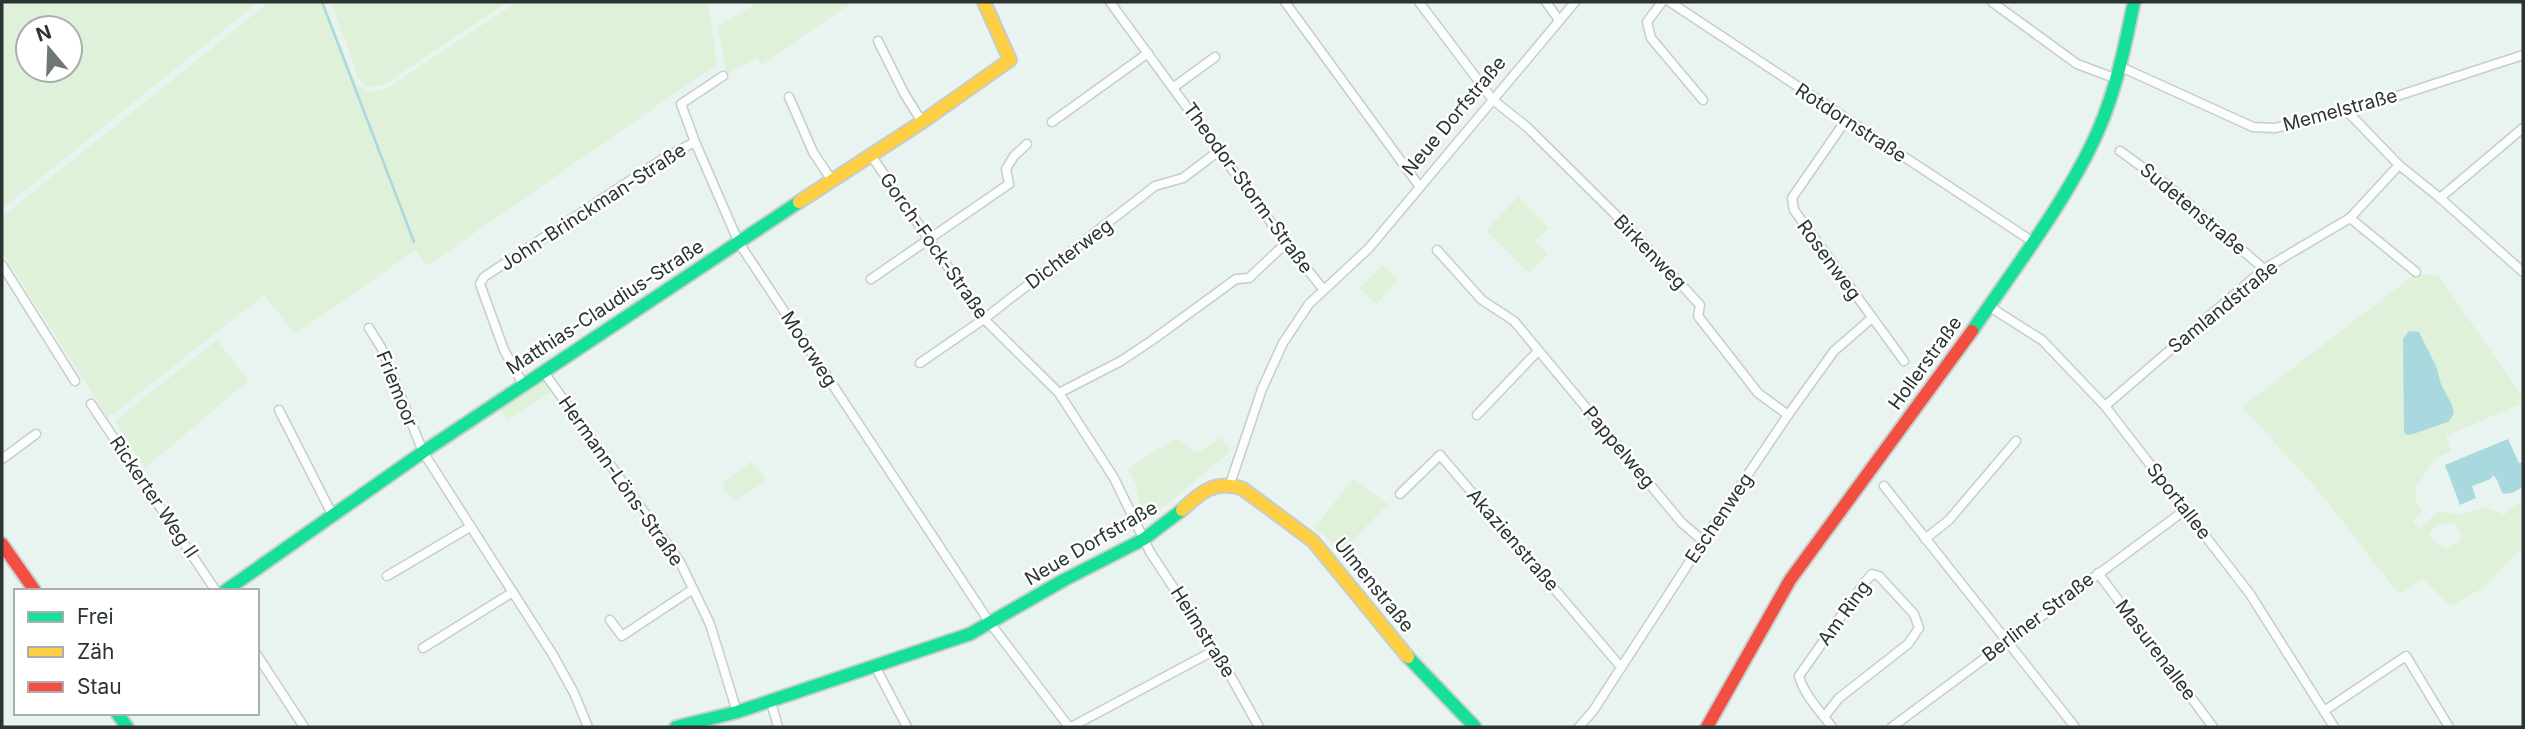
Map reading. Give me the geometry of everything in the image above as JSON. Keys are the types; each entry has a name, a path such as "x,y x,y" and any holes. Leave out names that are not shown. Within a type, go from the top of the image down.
{"street":[{"name":"Matthias-Claudius-Straße","path":"228,589 523,384 739,243 831,179 922,122 1010,60 984,2"},
{"name":"Theodor-Storm-Straße","path":"1110,2 1286,243 1323,289"},
{"path":"1284,2 1420,187"},
{"path":"1419,2 1493,100"},
{"path":"1546,2 1559,20"},
{"name":"Neue Dorfstraße","path":"676,727 771,702 946,643 990,624 1064,580 1144,539 1212,486 1230,484 1262,389 1283,343 1308,304 1369,248 1575,2"},
{"path":"1662,2 1647,22 1651,38 1703,100"},
{"name":"Rotdornstraße","path":"1670,2 2033,242"},
{"name":"Memelstraße","path":"1992,2 2077,64 2119,73 2253,127 2275,128 2290,125 2345,108 2388,99 2523,55"},
{"name":"Hollerstraße","path":"1707,727 1790,580 1990,306 2070,184 2098,131 2119,73 2134,2"},
{"path":"878,41 922,122"},
{"path":"1052,122 1148,53"},
{"name":"Theodor-Storm-Straße","path":"1174,88 1215,57"},
{"name":"Moorweg","path":"723,76 681,104 739,243 990,624 1070,727"},
{"path":"789,97 813,152 831,179"},
{"name":"Birkenweg","path":"1493,100 1535,136 1629,228 1700,305 1698,316 1758,393 1788,415"},
{"path":"2345,108 2399,165 2522,268"},
{"name":"Rosenweg","path":"1846,120 1793,198 1794,210 1904,360"},
{"path":"2440,198 2523,128"},
{"name":"John-Brinckman-Straße","path":"523,384 504,350 480,284 484,277 664,158 695,142"},
{"path":"871,279 1009,184 1006,169 1014,156 1027,144"},
{"name":"Dichterweg","path":"920,363 984,319 1155,186 1183,178 1220,150"},
{"name":"Sudetenstraße","path":"2120,151 2167,185 2264,269"},
{"name":"Gorch-Fock-Straße","path":"870,154 984,319 1059,393 1114,478 1144,539"},
{"name":"Samlandstraße","path":"2105,406 2264,269 2350,218 2399,165"},
{"path":"2350,218 2416,272"},
{"path":"1059,393 1121,361 1236,279 1249,278 1286,243"},
{"name":"Pappelweg","path":"1437,250 1482,300 1514,321 1682,523 1703,541"},
{"path":"2,265 75,381"},
{"name":"Sportallee","path":"1990,306 2042,340 2105,406 2250,594 2334,727"},
{"name":"Eschenweg","path":"1579,727 1788,415 1834,351 1872,318"},
{"name":"Friemoor","path":"369,328 382,349 423,452 553,655 588,727"},
{"path":"1477,415 1538,351"},
{"name":"Hermann-Löns-Straße","path":"543,371 680,562 710,624 737,712"},
{"name":"Rickerter Weg II","path":"91,404 215,589"},
{"path":"279,410 333,516"},
{"path":"2,460 36,434"},
{"path":"1925,539 1950,520 2016,441"},
{"name":"Akazienstraße","path":"1400,494 1440,456 1621,667"},
{"name":"Ulmenstraße","path":"1230,484 1242,489 1313,541 1418,669 1475,727"},
{"path":"1884,486 2074,727"},
{"name":"Berliner Straße","path":"1892,727 2185,510"},
{"path":"387,576 470,527"},
{"name":"Heimstraße","path":"1144,539 1215,650 1259,727"},
{"path":"2,544 34,589"},
{"name":"Masurenallee","path":"2098,573 2213,727"},
{"name":"Am Ring","path":"1824,717 1839,698 1908,644 1919,628 1913,614 1880,576 1872,574 1865,582 1799,676 1802,687 1824,717 1832,727"},
{"path":"610,620 622,636 694,589"},
{"path":"423,648 513,592"},
{"path":"1070,727 1215,650"},
{"path":"2325,711 2406,656 2449,727"},
{"path":"259,658 304,727"},
{"path":"875,666 907,727"},
{"path":"771,702 778,727"}],"green space":[{"path":"2,2 258,2 2,209"},
{"path":"269,2 324,2 357,85 368,92 386,89 517,2 708,2 717,64 427,266 416,250 295,334 264,295 108,418 2,252 2,217"},
{"path":"331,2 508,2 384,85 373,87 359,79"},
{"path":"758,2 853,2 762,64 757,57 726,75 718,27"},
{"path":"1518,197 1549,228 1535,241 1548,254 1529,273 1486,230"},
{"path":"1383,265 1398,280 1376,304 1360,288"},
{"path":"2415,274 2439,276 2523,398 2523,402 2446,436 2451,451 2436,458 2415,489 2417,504 2423,511 2413,522 2419,529 2437,512 2458,515 2485,507 2504,515 2523,499 2523,546 2485,587 2450,606 2423,579 2399,594 2318,490 2242,407","holes":["2450,522 2455,524 2461,535 2459,542 2447,548 2435,543 2429,534 2435,527"]},
{"path":"217,340 248,381 145,468 115,421"},
{"path":"543,376 553,390 507,420 499,407"},
{"path":"1222,437 1231,451 1150,518 1138,501 1137,486 1127,469 1176,438 1197,454"},
{"path":"752,461 766,480 734,502 722,484"},
{"path":"1353,479 1388,504 1343,550 1314,528"}],"water":[{"path":"2409,331 2419,332 2436,366 2454,414 2448,422 2410,435 2405,434 2404,430 2403,339"},
{"path":"2508,439 2519,463 2523,463 2523,486 2514,492 2502,493 2493,475 2491,479 2472,486 2476,498 2460,505 2445,465"}],"waterway":[{"path":"322,2 414,242"}],"traffic: fast":[{"path":"1972,331 2040,233 2086,157 2110,100 2134,2"},
{"path":"228,589 423,452 799,202"},
{"path":"676,727 737,712 970,634 1064,580 1144,539 1182,510"},
{"path":"1408,657 1475,727"},
{"path":"118,715 127,727"}],"traffic: slow":[{"path":"799,202 922,122 1010,60 984,2"},
{"path":"1182,510 1210,489 1225,486 1243,489 1313,541 1408,657"}],"traffic: jam":[{"path":"1707,727 1790,580 1972,331"},
{"path":"2,544 34,589"}]}
